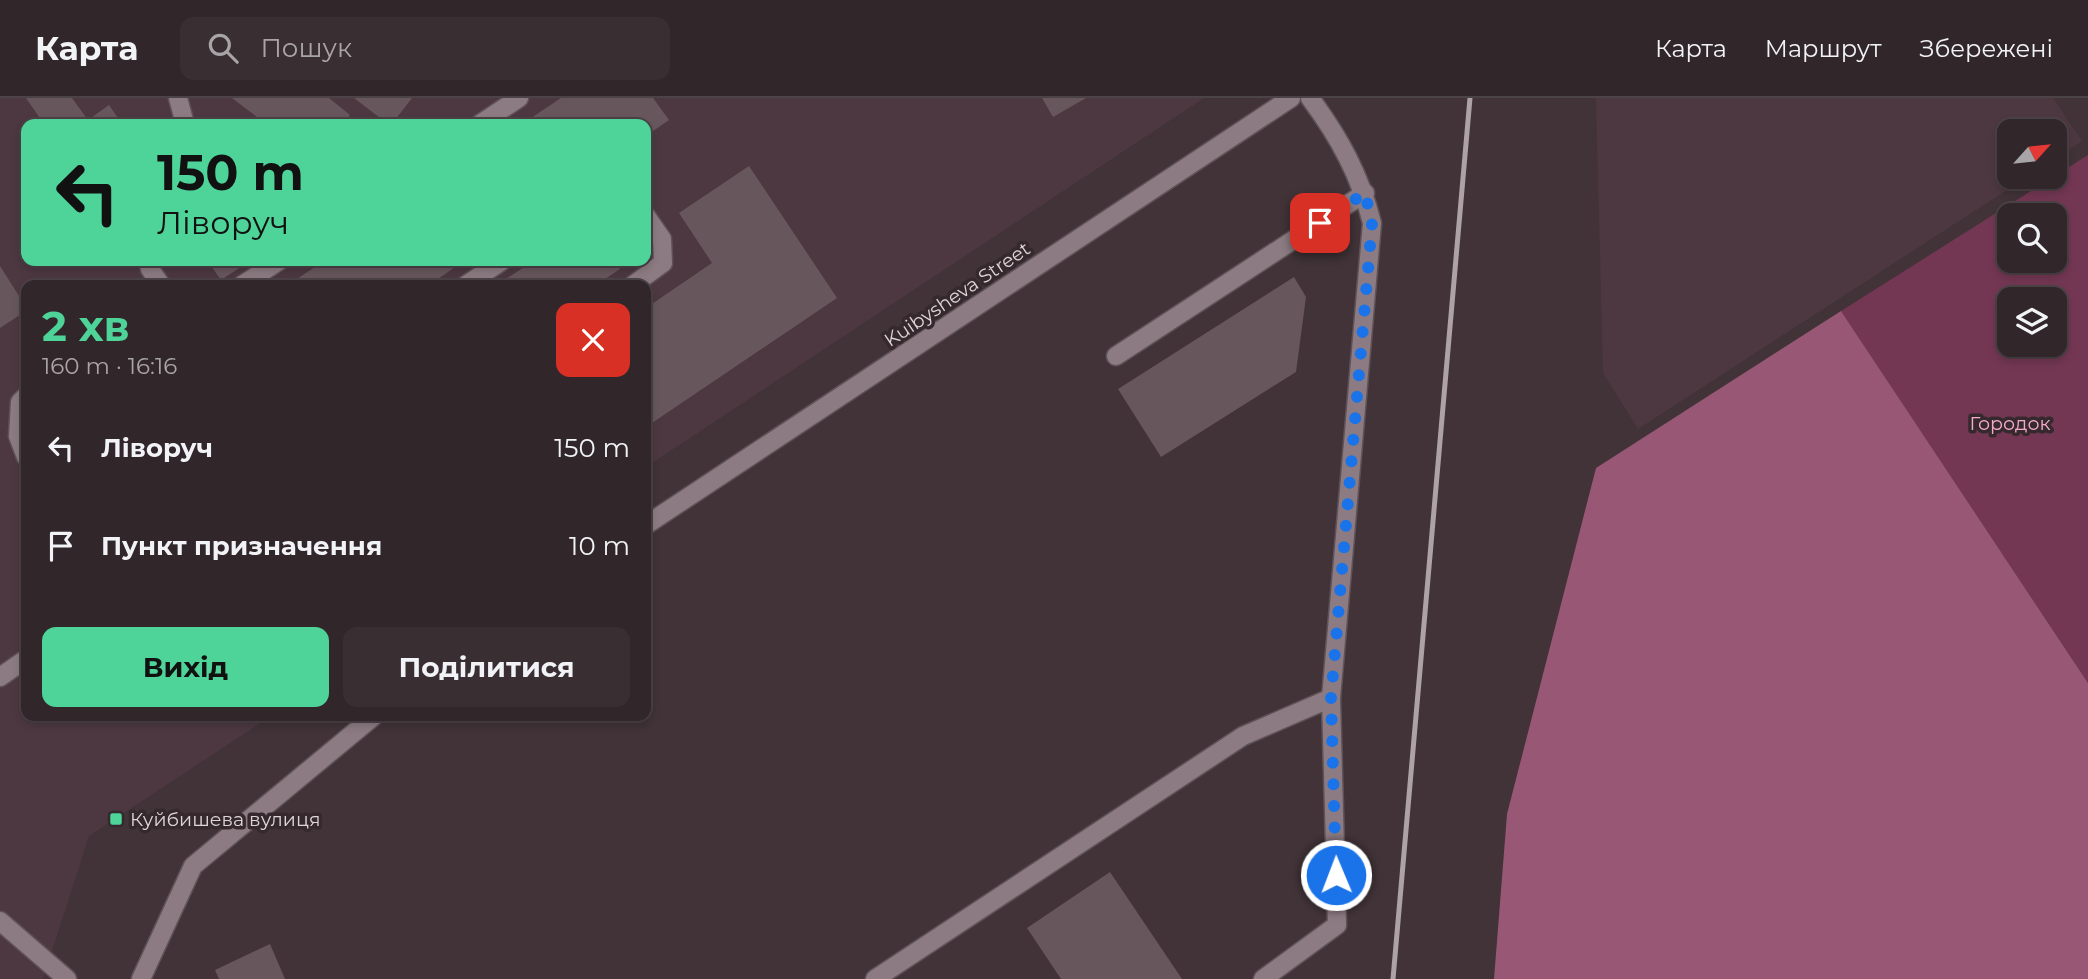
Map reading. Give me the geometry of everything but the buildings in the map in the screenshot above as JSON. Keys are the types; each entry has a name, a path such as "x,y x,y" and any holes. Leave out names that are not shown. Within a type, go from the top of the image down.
{"main road":[{"path":"178,98 184,119"},
{"path":"488,119 519,98"},
{"name":"Kuibysheva Street","path":"651,522 1291,98"},
{"path":"1264,979 1337,926 1331,698 1372,223 1365,193 1335,131 1310,98"},
{"path":"1116,356 1365,193"},
{"path":"640,280 663,263 662,239 651,223"},
{"path":"250,280 271,266"},
{"path":"474,280 494,266"},
{"path":"21,401 18,436 21,444"},
{"path":"0,677 21,662"},
{"path":"875,979 1243,736 1331,698"},
{"path":"141,979 193,866 368,721"},
{"path":"0,921 67,979"}],"shaded area":[{"path":"0,98 1204,98 651,464 651,280 21,280 21,721 263,721 89,836 43,979 0,979"},
{"path":"1596,98 2053,98 2082,141 2067,151 2067,119 1997,119 1997,189 2008,189 1638,429 1603,373"},
{"path":"1841,311 2088,683 2088,979 1494,979 1507,814 1596,468"}],"green space":[{"name":"Городок","path":"2088,155 2088,683 1841,311 1997,212 1997,273 2067,273 2067,203 2012,203 2034,189 2067,189 2067,168"}],"railway":[{"path":"1393,979 1470,98"}],"place":[{"name":"Куйбишева вулиця","path":"116,819"}],"route":[{"path":"1320,223 1365,193 1372,223 1331,698 1336,875"}]}
